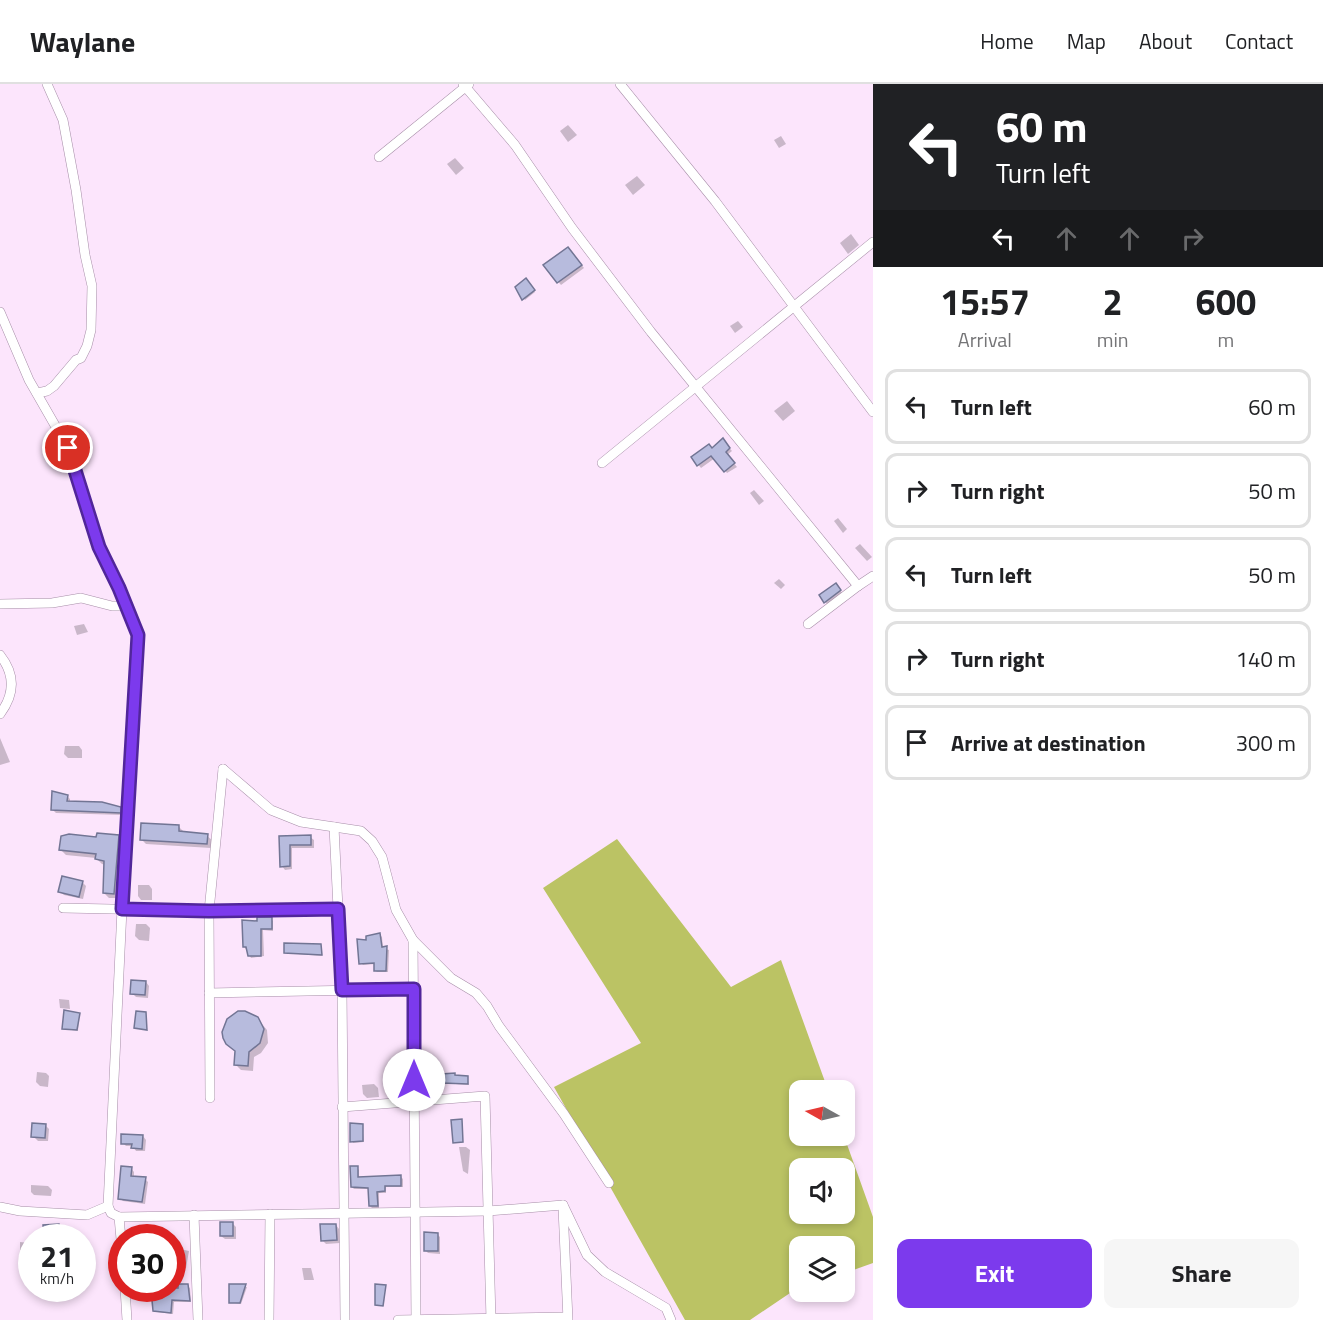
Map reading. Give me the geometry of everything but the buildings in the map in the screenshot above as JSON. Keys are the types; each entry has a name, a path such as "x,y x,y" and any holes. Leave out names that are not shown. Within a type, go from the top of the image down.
{"street":[{"path":"37,393 48,391 75,360 81,358 91,330 92,286 85,255 76,190 63,120 47,84"},
{"path":"620,84 715,201 873,412"},
{"path":"379,157 466,85 515,145 572,228 651,332 858,586"},
{"path":"602,463 873,242"},
{"path":"0,312 29,380 68,448 99,547 138,635 108,1206 111,1213 119,1217 415,1212 563,1205"},
{"path":"808,624 873,576"},
{"path":"0,604 52,603 81,598 112,606 127,606"},
{"path":"0,655 9,666 12,686 7,704 0,714"},
{"path":"210,1098 209,911 223,769 271,810 301,822 361,831 372,841 382,857 396,910 413,940 451,978 476,993 488,1006 499,1026 564,1114 609,1183"},
{"path":"334,827 342,990 345,1320"},
{"path":"63,908 209,911 338,909"},
{"path":"413,940 416,1320"},
{"path":"209,993 414,989"},
{"path":"342,1107 485,1096 491,1319"},
{"path":"398,1320 568,1319 563,1205"},
{"path":"563,1205 587,1255 604,1272 666,1308 671,1320"},
{"path":"0,1207 20,1211 87,1215 108,1206"},
{"path":"269,1320 270,1214"},
{"path":"194,1215 198,1320"},
{"path":"119,1217 120,1224"},
{"path":"126,1302 127,1320"}],"green space":[{"path":"617,839 731,987 781,960 824,1080 789,1080 789,1146 848,1146 852,1158 789,1158 789,1224 855,1224 855,1167 873,1217 873,1263 855,1269 855,1236 789,1236 789,1294 750,1320 685,1320 554,1087 641,1043 543,888"}],"route":[{"path":"68,448 99,547 138,635 122,909 209,911 338,909 342,990 414,989 414,1080"}]}
